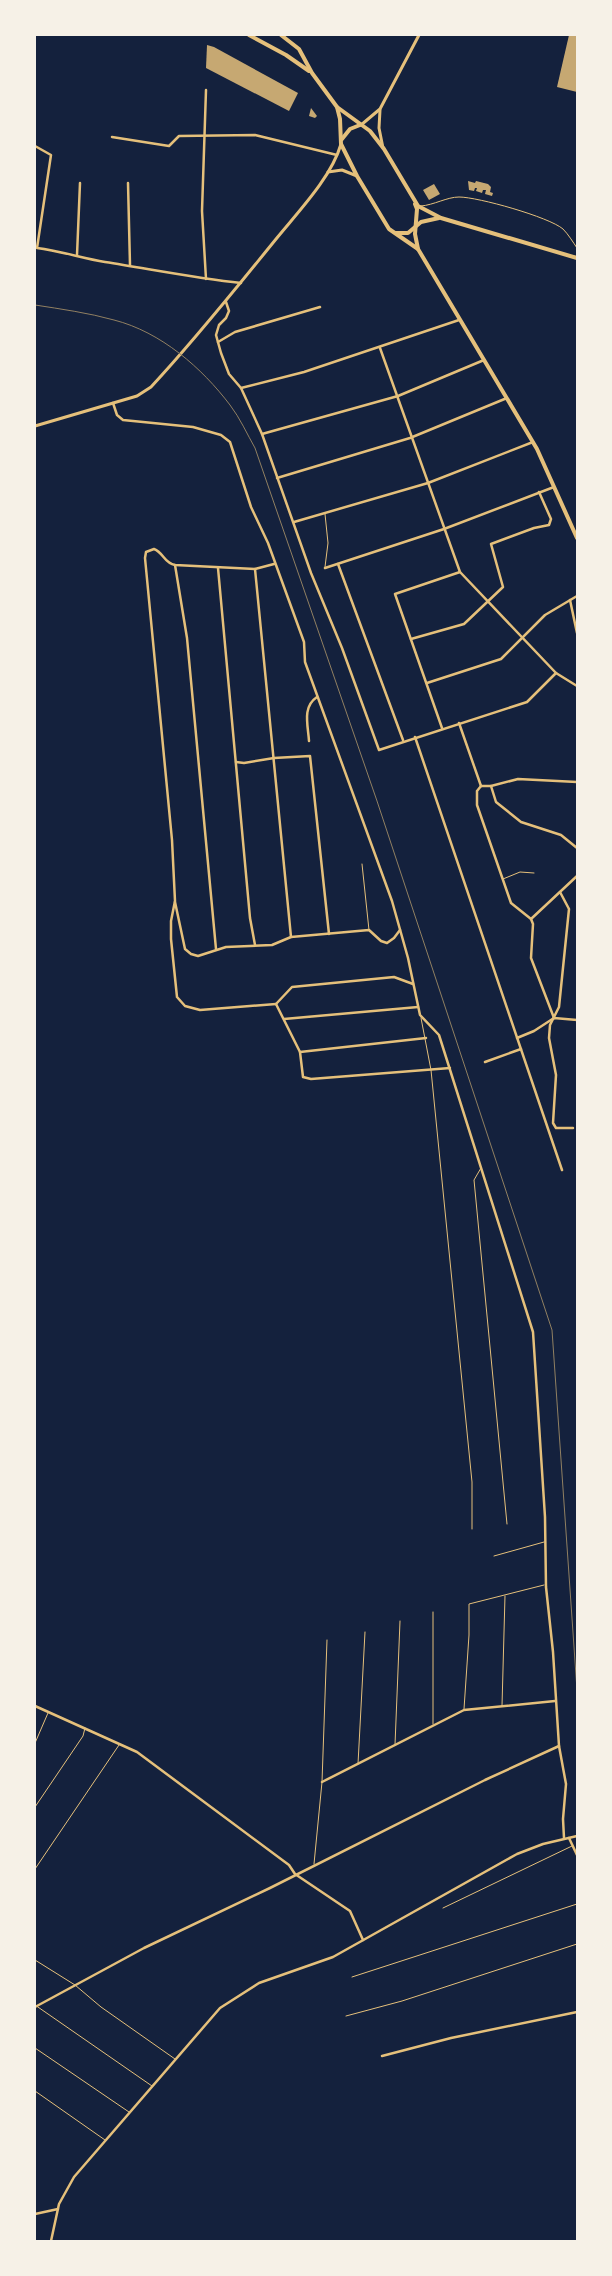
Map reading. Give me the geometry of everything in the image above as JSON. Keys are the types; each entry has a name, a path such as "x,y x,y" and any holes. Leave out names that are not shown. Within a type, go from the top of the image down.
{"main road":[{"path":"249,35 286,55 312,73"},
{"path":"281,35 299,49 312,73 337,107 370,131 384,149 417,209 415,234 418,249 533,442 577,538"},
{"path":"35,426 137,396 151,387 164,374 226,302 300,210 338,155 341,144 350,129 360,125 380,109 419,35"},
{"path":"337,107 340,119 341,144 357,176 392,232 418,249"},
{"path":"380,109 379,128 384,149"},
{"path":"327,172 342,170 357,176"},
{"path":"414,202 441,218 577,258"},
{"path":"392,232 408,233 416,225 441,218"}],"street":[{"path":"206,90 202,211 206,280"},
{"path":"112,137 169,146 178,136 255,135 338,155"},
{"path":"35,146 51,155 37,248 206,280 240,283"},
{"path":"77,255 80,183"},
{"path":"128,183 130,265"},
{"path":"226,302 229,311 226,318 219,325 216,335 218,342 229,374 241,388 262,434 311,573 342,648 379,750 527,702 556,672"},
{"path":"218,342 235,332 320,307"},
{"path":"241,388 304,372 459,320"},
{"path":"380,348 460,572 556,672 577,686"},
{"path":"262,434 398,396 484,360"},
{"path":"277,478 412,437 507,398"},
{"path":"113,403 117,415 123,420 193,427 220,435 230,442 251,507 268,543 274,564 304,642 305,662 392,902 414,984 420,1015 439,1035 482,1167 533,1332 546,1585 553,1652 559,1746 566,1784 563,1818 564,1838"},
{"path":"294,522 428,482 533,442"},
{"path":"325,568 444,528 555,487"},
{"path":"411,639 464,624 504,585 491,544 549,524 551,519 540,492"},
{"path":"274,564 255,569 218,568 175,565 166,562 157,550 149,550 145,555 172,840 175,901 185,949 191,954 198,956 226,947 272,945 291,937 369,930 381,941 387,943 400,930"},
{"path":"338,564 403,741"},
{"path":"175,565 187,638 216,950"},
{"path":"218,568 250,918 255,945"},
{"path":"255,569 291,937"},
{"path":"442,728 395,594 460,572"},
{"path":"427,683 500,659 545,614 577,596"},
{"path":"570,600 572,617 577,633"},
{"path":"309,741 307,708 310,702 317,697"},
{"path":"459,723 482,786"},
{"path":"416,737 562,1170"},
{"path":"236,762 244,763 274,758 310,756 329,934"},
{"path":"554,1018 531,958 533,924 531,919 511,904 477,805 477,790 482,786 491,786 518,779 577,782"},
{"path":"491,786 496,802 521,822 561,835 577,848"},
{"path":"531,919 577,876"},
{"path":"560,892 569,909 559,1007 550,1025 549,1038 556,1075 553,1126 573,1128"},
{"path":"175,901 171,921 171,939 177,997 185,1006 200,1010 276,1004 292,987 394,977 414,984"},
{"path":"276,1004 300,1052 303,1077 310,1079 450,1068"},
{"path":"284,1019 418,1007"},
{"path":"517,1038 534,1031 554,1018 577,1020"},
{"path":"300,1052 426,1038"},
{"path":"485,1062 521,1050"},
{"path":"322,1782 464,1710 555,1701"},
{"path":"35,1706 137,1752 289,1864 295,1874 350,1911 363,1940"},
{"path":"36,2006 144,1948 213,1916 485,1780 559,1746"},
{"path":"51,2241 58,2209 74,2176 220,2008 259,1983 333,1957 517,1854 564,1838 577,1836"},
{"path":"568,1838 577,1855"},
{"path":"382,2056 451,2038 577,2012"},
{"path":"35,2214 58,2209"}],"lane":[{"path":"418,206 437,204 457,197 478,200 545,220 563,228 577,248"},
{"path":"325,513 328,544 325,568"},
{"path":"362,864 369,930"},
{"path":"502,879 520,872 534,873"},
{"path":"420,1015 431,1070 472,1482 472,1529"},
{"path":"482,1167 474,1180 507,1524"},
{"path":"494,1556 545,1542"},
{"path":"464,1710 469,1604 546,1585"},
{"path":"502,1707 506,1595"},
{"path":"433,1612 433,1726"},
{"path":"395,1745 400,1620"},
{"path":"358,1764 365,1632"},
{"path":"314,1865 322,1782 327,1640"},
{"path":"35,1743 49,1712"},
{"path":"35,1807 83,1736 85,1727"},
{"path":"35,1869 119,1744"},
{"path":"442,1908 572,1846"},
{"path":"352,1977 577,1904"},
{"path":"346,2016 402,2001 577,1944"},
{"path":"35,1960 75,1985 101,2007 175,2060"},
{"path":"36,2006 152,2086"},
{"path":"35,2048 130,2112"},
{"path":"35,2091 106,2140"}],"building":[{"path":"569,35 577,35 577,92 557,87"},
{"path":"207,45 298,93 289,111 206,68"},
{"path":"311,108 317,116 315,118 309,116"},
{"path":"468,181 488,184 491,187 490,192 493,193 492,196 485,194 486,190 483,190 482,193 476,191 477,188 474,191 469,190"},
{"path":"434,184 440,194 429,200 423,190"}],"railway":[{"path":"35,305 114,320 148,333 164,342 193,365 219,391 237,415 255,448 377,801 552,1330 577,1690"}]}
